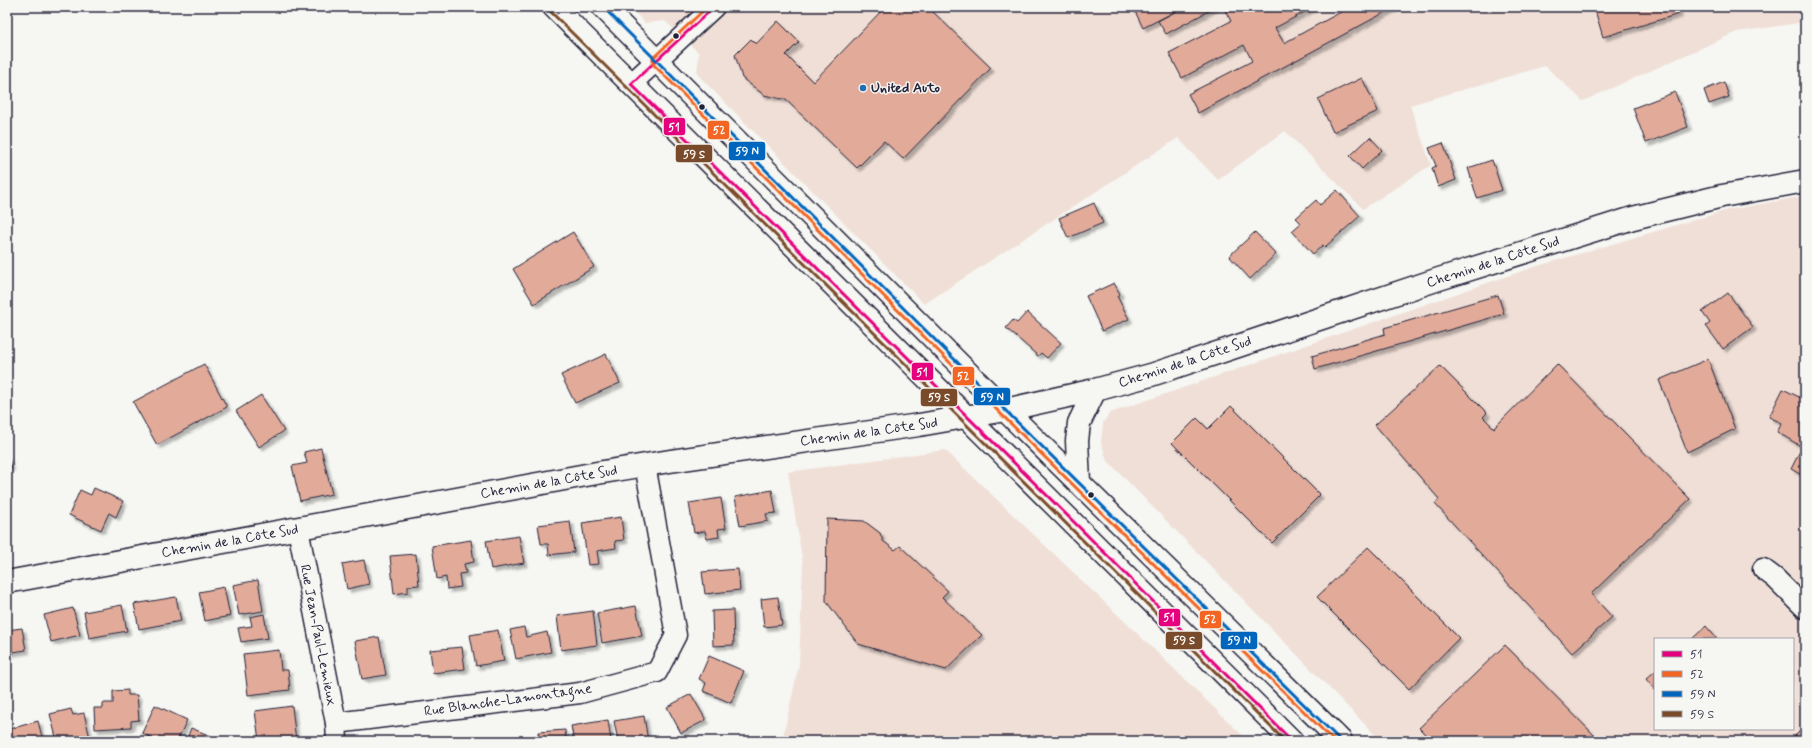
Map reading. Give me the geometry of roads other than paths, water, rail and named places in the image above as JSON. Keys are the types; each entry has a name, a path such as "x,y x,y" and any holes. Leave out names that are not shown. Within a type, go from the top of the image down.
{"street":[{"path":"554,7 1292,741"},
{"path":"603,7 1005,410 1341,741"},
{"path":"631,84 714,7"},
{"name":"Chemin de la Côte Sud","path":"7,582 645,465 966,417 1095,390 1151,374 1633,218 1722,196 1805,181"},
{"path":"1079,482 1077,441 1079,422 1095,390"},
{"name":"Rue Blanche-Lamontagne","path":"336,732 580,692 657,672 676,635 645,465"},
{"name":"Rue Jean-Paul-Lemieux","path":"298,529 336,732"},
{"path":"1763,569 1775,578 1805,608"}],"place":[{"name":"United Auto","path":"863,88"}]}
